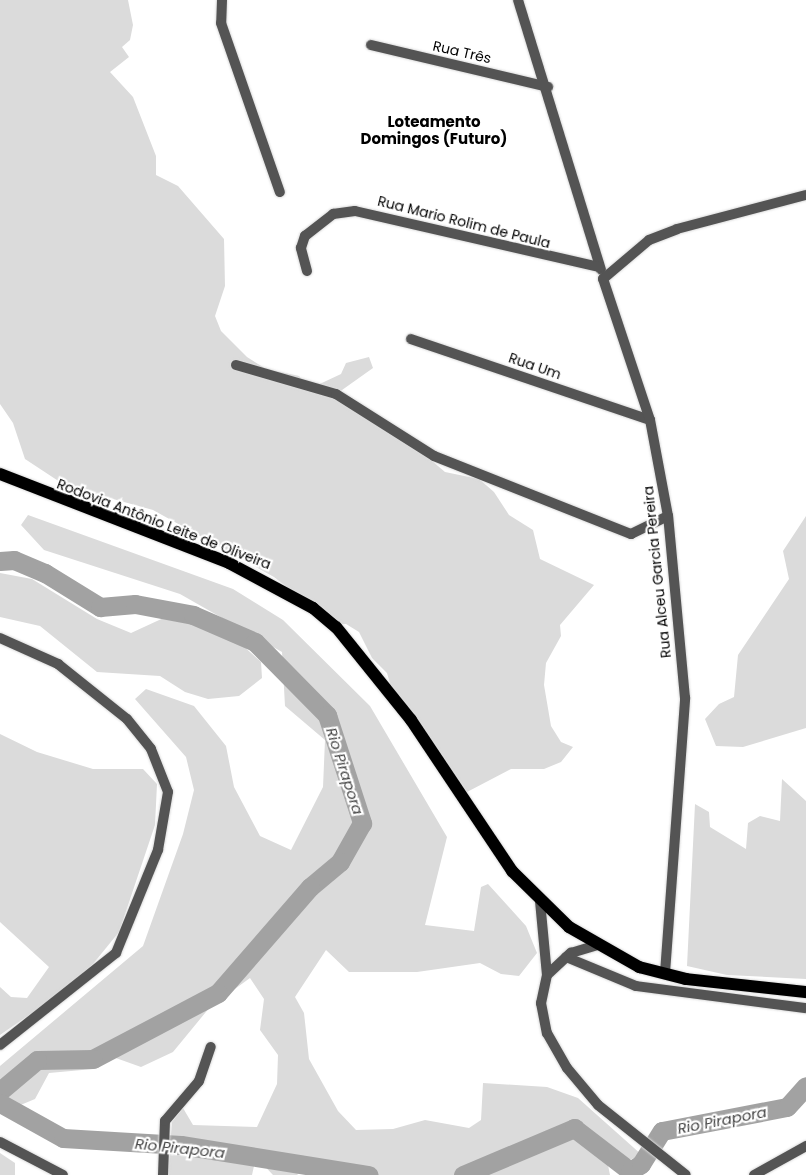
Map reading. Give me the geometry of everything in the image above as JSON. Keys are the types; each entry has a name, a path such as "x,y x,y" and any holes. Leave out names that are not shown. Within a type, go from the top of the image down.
{"main road":[{"name":"Rodovia Antônio Leite de Oliveira","path":"0,474 229,563 312,608 336,627 412,720 512,871 540,901 597,945 639,967 665,973 730,986 806,992"}],"street":[{"path":"222,0 221,23 280,192"},
{"name":"Rua Alceu Garcia Pereira","path":"518,0 548,87 600,266 650,420 668,516 684,698 665,973"},
{"name":"Rua Três","path":"371,45 548,87"},
{"path":"604,279 629,254 658,236 806,195"},
{"name":"Rua Mario Rolim de Paula","path":"308,271 301,248 306,236 333,214 355,211 600,266"},
{"name":"Rua Um","path":"411,339 650,420"},
{"path":"236,365 336,394 442,460 631,534 668,516"},
{"path":"0,638 58,664 127,719 151,749 168,792 158,850 116,953 0,1045"},
{"path":"540,901 547,975 541,1003 548,1033 567,1068 598,1105 675,1164 686,1175"},
{"path":"547,975 566,957 597,945"},
{"path":"566,957 636,986 806,1008"},
{"path":"164,1175 165,1121 199,1081 211,1047"},
{"path":"0,1142 64,1175"},
{"path":"754,1175 806,1146"}],"shaded area":[{"path":"0,0 128,0 133,25 130,40 122,47 129,57 110,72 133,97 156,156 156,175 178,186 224,239 225,286 215,316 221,331 247,357 266,369 299,376 309,389 341,374 346,363 369,357 373,368 335,395 411,443 445,472 479,479 494,492 509,515 533,530 540,559 594,585 560,625 561,636 546,663 544,685 551,726 561,742 573,747 561,762 544,769 511,769 467,792 393,694 387,673 372,658 359,632 346,624 325,625 314,608 274,577 153,510 66,486 25,459 13,423 0,404"},
{"path":"28,515 233,589 283,620 370,706 447,837 425,925 474,931 481,887 488,884 526,926 537,953 519,976 501,974 480,963 417,972 349,972 326,950 295,997 304,1013 309,1059 338,1111 356,1130 393,1129 425,1120 469,1128 481,1120 483,1083 547,1087 578,1098 643,1156 608,1165 610,1175 328,1175 316,1159 297,1175 273,1175 256,1157 252,1175 168,1175 172,1122 183,1108 193,1125 257,1127 277,1084 278,1055 260,1030 264,999 250,978 210,1007 173,1052 141,1067 113,1057 93,1069 49,1073 35,1099 6,1111 0,1106 0,1066 143,946 183,834 194,790 186,757 135,699 146,689 194,706 226,746 234,787 260,836 291,850 323,787 325,740 285,706 282,652 180,594 44,550 21,525"},
{"path":"806,516 806,728 743,747 716,746 705,719 719,704 734,697 738,655 789,579 783,551"},
{"path":"0,573 32,579 97,619 131,633 170,615 240,643 261,662 262,678 239,696 208,699 185,692 160,676 97,672 40,626 0,617"},
{"path":"0,734 37,752 93,769 143,769 157,784 155,825 119,932 93,964 58,995 0,1035 0,987 11,997 27,998 49,967 0,922"},
{"path":"782,779 806,801 806,979 727,975 687,966 695,804 709,812 710,827 746,849 748,823 760,816 780,821"},
{"path":"0,1153 15,1163 15,1175 0,1175"}],"waterway":[{"name":"Rio Pirapora","path":"0,561 14,560 45,573 100,607 135,604 193,615 255,642 327,715 362,823 340,862 310,887 218,993 93,1059 37,1060 0,1091"},
{"name":"Rio Pirapora","path":"463,1175 574,1128 630,1171 641,1164 662,1131 787,1107 806,1086"},
{"name":"Rio Pirapora","path":"0,1103 63,1138 181,1145 369,1175"}],"district":[{"name":"Loteamento Domingos (Futuro)","path":"434,130"}]}
